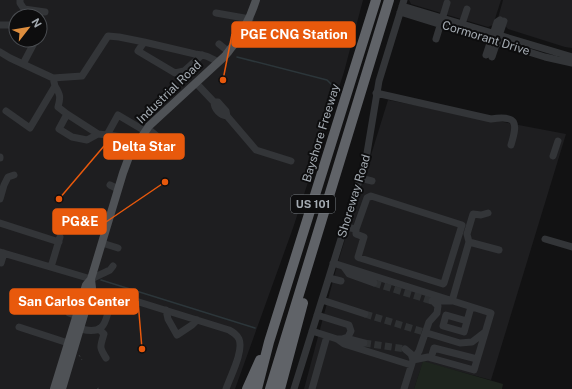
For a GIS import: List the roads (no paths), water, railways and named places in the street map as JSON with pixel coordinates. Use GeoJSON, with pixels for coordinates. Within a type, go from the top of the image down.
{"type":"FeatureCollection","features":[{"type":"Feature","properties":{"kind":"highway"},"geometry":{"type":"LineString","coordinates":[[355,66],[369,0]]}},
{"type":"Feature","properties":{"kind":"highway","name":"Bayshore Freeway"},"geometry":{"type":"LineString","coordinates":[[257,389],[269,342],[376,0]]}},
{"type":"Feature","properties":{"kind":"highway","name":"US 101"},"geometry":{"type":"LineString","coordinates":[[270,389],[389,0]]}},
{"type":"Feature","properties":{"kind":"highway"},"geometry":{"type":"LineString","coordinates":[[280,389],[298,324],[320,227]]}},
{"type":"Feature","properties":{"kind":"highway"},"geometry":{"type":"LineString","coordinates":[[247,389],[269,342]]}},
{"type":"Feature","properties":{"kind":"main road","name":"Industrial Road"},"geometry":{"type":"LineString","coordinates":[[62,389],[92,288],[91,279],[118,188],[130,154],[146,130],[234,45],[250,19],[256,0]]}},
{"type":"Feature","properties":{"kind":"main road","name":"Industrial Road"},"geometry":{"type":"LineString","coordinates":[[54,389],[68,343],[73,315],[86,284],[91,279]]}},
{"type":"Feature","properties":{"kind":"street"},"geometry":{"type":"LineString","coordinates":[[436,39],[447,3]]}},
{"type":"Feature","properties":{"kind":"street","name":"Cormorant Drive"},"geometry":{"type":"LineString","coordinates":[[402,6],[442,22],[495,38],[572,57]]}},
{"type":"Feature","properties":{"kind":"street","name":"Shoreway Road"},"geometry":{"type":"LineString","coordinates":[[294,389],[360,178],[368,149],[376,93],[402,6]]}},
{"type":"Feature","properties":{"kind":"street"},"geometry":{"type":"LineString","coordinates":[[462,24],[467,9]]}},
{"type":"Feature","properties":{"kind":"street"},"geometry":{"type":"LineString","coordinates":[[216,13],[250,19]]}},
{"type":"Feature","properties":{"kind":"street"},"geometry":{"type":"LineString","coordinates":[[489,56],[502,21]]}},
{"type":"Feature","properties":{"kind":"street","name":"Cormorant Drive"},"geometry":{"type":"LineString","coordinates":[[442,22],[462,24],[545,57],[572,63]]}},
{"type":"Feature","properties":{"kind":"street"},"geometry":{"type":"LineString","coordinates":[[0,52],[53,78],[82,76],[108,36],[202,54],[218,62]]}},
{"type":"Feature","properties":{"kind":"street"},"geometry":{"type":"LineString","coordinates":[[144,42],[138,51],[175,73],[184,71],[202,54]]}},
{"type":"Feature","properties":{"kind":"street"},"geometry":{"type":"LineString","coordinates":[[219,44],[228,52]]}},
{"type":"Feature","properties":{"kind":"street"},"geometry":{"type":"LineString","coordinates":[[23,64],[30,48]]}},
{"type":"Feature","properties":{"kind":"street"},"geometry":{"type":"LineString","coordinates":[[53,78],[61,98],[58,107],[67,114],[98,134],[139,139]]}},
{"type":"Feature","properties":{"kind":"street"},"geometry":{"type":"LineString","coordinates":[[196,83],[214,102],[218,102],[226,111],[227,116],[256,150],[291,161]]}},
{"type":"Feature","properties":{"kind":"street"},"geometry":{"type":"LineString","coordinates":[[6,111],[30,128],[55,86]]}},
{"type":"Feature","properties":{"kind":"street"},"geometry":{"type":"LineString","coordinates":[[376,93],[491,119],[503,117],[511,118],[514,122],[515,132],[511,145]]}},
{"type":"Feature","properties":{"kind":"street"},"geometry":{"type":"LineString","coordinates":[[67,114],[59,129],[72,137],[87,140],[98,134]]}},
{"type":"Feature","properties":{"kind":"street"},"geometry":{"type":"LineString","coordinates":[[106,135],[118,115],[170,143]]}},
{"type":"Feature","properties":{"kind":"street"},"geometry":{"type":"LineString","coordinates":[[553,156],[558,141]]}},
{"type":"Feature","properties":{"kind":"street"},"geometry":{"type":"LineString","coordinates":[[0,199],[8,177],[14,174]]}},
{"type":"Feature","properties":{"kind":"street"},"geometry":{"type":"LineString","coordinates":[[360,178],[372,181]]}},
{"type":"Feature","properties":{"kind":"street"},"geometry":{"type":"LineString","coordinates":[[110,185],[118,188]]}},
{"type":"Feature","properties":{"kind":"street"},"geometry":{"type":"LineString","coordinates":[[371,196],[462,225],[443,284],[358,257],[364,237],[357,235],[356,229],[367,198],[371,196]]}},
{"type":"Feature","properties":{"kind":"street"},"geometry":{"type":"LineString","coordinates":[[452,301],[469,242],[467,234],[473,214],[481,215],[488,213]]}},
{"type":"Feature","properties":{"kind":"street"},"geometry":{"type":"LineString","coordinates":[[0,223],[59,239],[51,266]]}},
{"type":"Feature","properties":{"kind":"street"},"geometry":{"type":"LineString","coordinates":[[344,227],[356,229]]}},
{"type":"Feature","properties":{"kind":"street"},"geometry":{"type":"LineString","coordinates":[[545,240],[572,247]]}},
{"type":"Feature","properties":{"kind":"street"},"geometry":{"type":"LineString","coordinates":[[469,242],[499,250]]}},
{"type":"Feature","properties":{"kind":"street"},"geometry":{"type":"LineString","coordinates":[[102,243],[118,248]]}},
{"type":"Feature","properties":{"kind":"street"},"geometry":{"type":"LineString","coordinates":[[1,263],[2,252],[91,279],[110,270],[113,266]]}},
{"type":"Feature","properties":{"kind":"street"},"geometry":{"type":"LineString","coordinates":[[312,331],[337,339],[344,344],[412,363],[428,357],[474,370],[491,313],[333,264]]}},
{"type":"Feature","properties":{"kind":"street"},"geometry":{"type":"LineString","coordinates":[[344,267],[349,274],[374,283]]}},
{"type":"Feature","properties":{"kind":"street"},"geometry":{"type":"LineString","coordinates":[[329,278],[341,281]]}},
{"type":"Feature","properties":{"kind":"street"},"geometry":{"type":"LineString","coordinates":[[81,328],[96,331],[104,324],[113,301],[118,298],[126,298],[229,330],[239,339],[240,346],[239,354],[226,389]]}},
{"type":"Feature","properties":{"kind":"street"},"geometry":{"type":"LineString","coordinates":[[322,300],[365,314]]}},
{"type":"Feature","properties":{"kind":"street"},"geometry":{"type":"LineString","coordinates":[[404,389],[412,363],[419,351],[429,322],[438,313],[438,306],[433,302],[452,301]]}},
{"type":"Feature","properties":{"kind":"street"},"geometry":{"type":"LineString","coordinates":[[467,321],[472,307]]}},
{"type":"Feature","properties":{"kind":"street"},"geometry":{"type":"LineString","coordinates":[[166,310],[168,319],[177,335],[192,325],[196,320]]}},
{"type":"Feature","properties":{"kind":"street"},"geometry":{"type":"LineString","coordinates":[[317,315],[349,325],[351,329],[350,334],[345,338]]}},
{"type":"Feature","properties":{"kind":"street"},"geometry":{"type":"LineString","coordinates":[[19,327],[68,343]]}},
{"type":"Feature","properties":{"kind":"street"},"geometry":{"type":"LineString","coordinates":[[99,329],[104,334],[100,349],[106,358]]}},
{"type":"Feature","properties":{"kind":"street"},"geometry":{"type":"LineString","coordinates":[[427,333],[460,343],[472,342],[485,332]]}},
{"type":"Feature","properties":{"kind":"street"},"geometry":{"type":"LineString","coordinates":[[312,389],[327,336]]}},
{"type":"Feature","properties":{"kind":"street"},"geometry":{"type":"LineString","coordinates":[[337,339],[345,338],[364,343]]}},
{"type":"Feature","properties":{"kind":"street"},"geometry":{"type":"LineString","coordinates":[[432,358],[434,348],[477,359]]}},
{"type":"Feature","properties":{"kind":"street"},"geometry":{"type":"LineString","coordinates":[[405,349],[411,354],[412,363]]}},
{"type":"Feature","properties":{"kind":"waterway"},"geometry":{"type":"LineString","coordinates":[[237,57],[327,80],[331,84]]}},
{"type":"Feature","properties":{"kind":"waterway"},"geometry":{"type":"LineString","coordinates":[[101,280],[255,328]]}},
{"type":"Feature","properties":{"kind":"tunnel"},"geometry":{"type":"LineString","coordinates":[[374,283],[432,301]]}},
{"type":"Feature","properties":{"kind":"tunnel"},"geometry":{"type":"LineString","coordinates":[[365,314],[427,333]]}},
{"type":"Feature","properties":{"kind":"tunnel"},"geometry":{"type":"LineString","coordinates":[[364,343],[405,349]]}},
{"type":"Feature","properties":{"kind":"place","name":"PGE CNG Station"},"geometry":{"type":"Point","coordinates":[223,80]}},
{"type":"Feature","properties":{"kind":"place","name":"PG&E"},"geometry":{"type":"Point","coordinates":[165,182]}},
{"type":"Feature","properties":{"kind":"place","name":"Delta Star"},"geometry":{"type":"Point","coordinates":[59,199]}},
{"type":"Feature","properties":{"kind":"place","name":"San Carlos Center"},"geometry":{"type":"Point","coordinates":[142,349]}}]}
